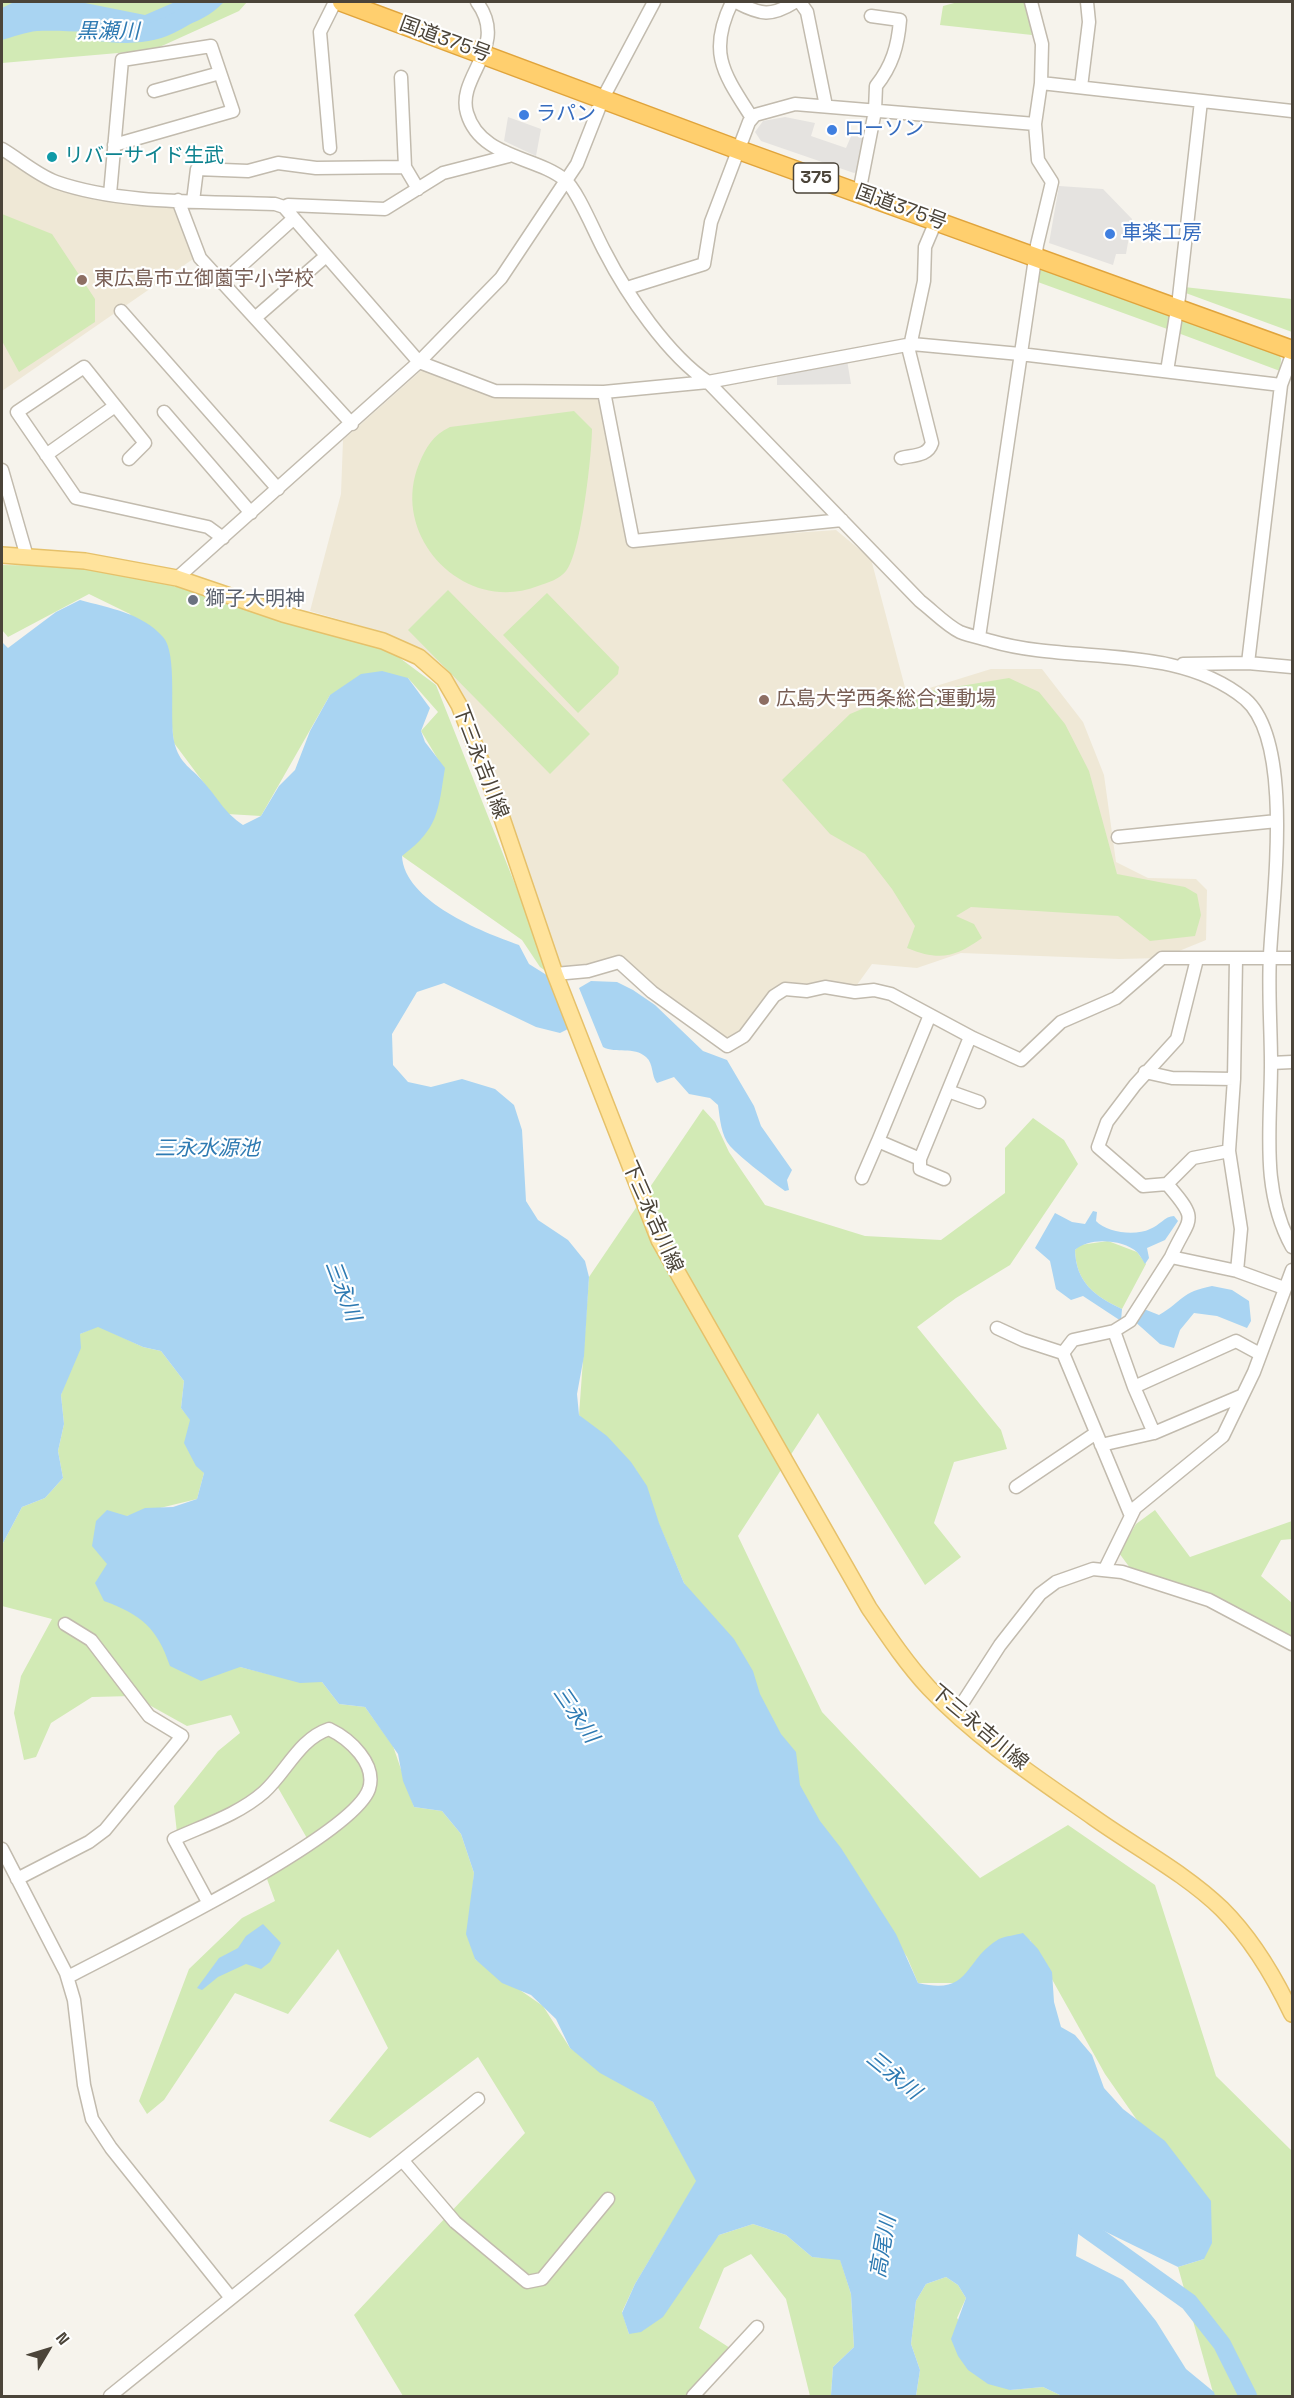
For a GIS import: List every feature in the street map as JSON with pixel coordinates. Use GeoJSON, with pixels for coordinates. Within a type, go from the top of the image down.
{"type":"FeatureCollection","features":[{"type":"Feature","properties":{"kind":"highway","name":"国道375号"},"geometry":{"type":"LineString","coordinates":[[342,2],[739,150],[1293,350]]}},
{"type":"Feature","properties":{"kind":"main road","name":"下三永吉川線"},"geometry":{"type":"LineString","coordinates":[[2,555],[85,561],[177,578],[283,614],[383,641],[419,657],[444,679],[459,705],[491,786],[555,974],[664,1251],[869,1608],[899,1652],[929,1688],[956,1713],[1012,1758],[1188,1882],[1222,1909],[1258,1951],[1293,2014]]}},
{"type":"Feature","properties":{"kind":"street"},"geometry":{"type":"LineString","coordinates":[[330,148],[320,32],[335,2]]}},
{"type":"Feature","properties":{"kind":"street"},"geometry":{"type":"LineString","coordinates":[[477,2],[489,25],[484,54],[468,90],[466,113],[479,134],[509,156],[567,181],[627,288],[689,369],[708,382],[921,602],[960,632],[1010,646],[1159,663],[1248,663],[1293,667]]}},
{"type":"Feature","properties":{"kind":"street"},"geometry":{"type":"LineString","coordinates":[[177,578],[419,362],[501,278],[527,236],[578,164],[603,98],[654,2]]}},
{"type":"Feature","properties":{"kind":"street"},"geometry":{"type":"LineString","coordinates":[[752,118],[727,78],[718,48],[721,23],[734,2],[753,11],[769,14],[795,2]]}},
{"type":"Feature","properties":{"kind":"street"},"geometry":{"type":"LineString","coordinates":[[800,2],[807,12],[826,106]]}},
{"type":"Feature","properties":{"kind":"street"},"geometry":{"type":"LineString","coordinates":[[979,637],[1035,257],[1052,182],[1038,160],[1035,124],[1041,83],[1042,44],[1031,2]]}},
{"type":"Feature","properties":{"kind":"street"},"geometry":{"type":"LineString","coordinates":[[1081,87],[1089,22],[1087,2]]}},
{"type":"Feature","properties":{"kind":"street"},"geometry":{"type":"LineString","coordinates":[[859,193],[875,111],[876,86],[889,70],[899,39],[900,20],[871,16]]}},
{"type":"Feature","properties":{"kind":"street"},"geometry":{"type":"LineString","coordinates":[[110,194],[114,145],[122,60],[211,46],[233,111],[114,145]]}},
{"type":"Feature","properties":{"kind":"street"},"geometry":{"type":"LineString","coordinates":[[154,91],[220,73]]}},
{"type":"Feature","properties":{"kind":"street"},"geometry":{"type":"LineString","coordinates":[[401,77],[405,166],[418,189]]}},
{"type":"Feature","properties":{"kind":"street"},"geometry":{"type":"LineString","coordinates":[[1041,83],[1293,111]]}},
{"type":"Feature","properties":{"kind":"street"},"geometry":{"type":"LineString","coordinates":[[1167,371],[1177,309],[1201,101]]}},
{"type":"Feature","properties":{"kind":"street"},"geometry":{"type":"LineString","coordinates":[[627,288],[704,264],[711,222],[752,118],[795,104],[1035,124]]}},
{"type":"Feature","properties":{"kind":"street"},"geometry":{"type":"LineString","coordinates":[[2,149],[54,181],[93,192],[193,201],[275,204],[284,207],[299,205],[385,209],[443,174],[509,156]]}},
{"type":"Feature","properties":{"kind":"street"},"geometry":{"type":"LineString","coordinates":[[193,201],[197,169],[248,171],[278,163],[316,168],[405,166]]}},
{"type":"Feature","properties":{"kind":"street"},"geometry":{"type":"LineString","coordinates":[[178,200],[200,258],[351,424]]}},
{"type":"Feature","properties":{"kind":"street"},"geometry":{"type":"LineString","coordinates":[[284,207],[419,362],[495,391],[604,392],[708,382],[912,344],[1020,354],[1281,385]]}},
{"type":"Feature","properties":{"kind":"street"},"geometry":{"type":"LineString","coordinates":[[222,283],[293,219]]}},
{"type":"Feature","properties":{"kind":"street"},"geometry":{"type":"LineString","coordinates":[[902,458],[924,453],[930,449],[932,442],[909,351],[924,281],[925,247],[936,221]]}},
{"type":"Feature","properties":{"kind":"street"},"geometry":{"type":"LineString","coordinates":[[255,318],[326,256]]}},
{"type":"Feature","properties":{"kind":"street"},"geometry":{"type":"LineString","coordinates":[[121,311],[279,489]]}},
{"type":"Feature","properties":{"kind":"street"},"geometry":{"type":"LineString","coordinates":[[1248,663],[1281,385],[1293,355]]}},
{"type":"Feature","properties":{"kind":"street"},"geometry":{"type":"LineString","coordinates":[[129,459],[145,443],[84,367],[16,412],[76,498],[208,527],[223,538]]}},
{"type":"Feature","properties":{"kind":"street"},"geometry":{"type":"LineString","coordinates":[[604,392],[633,541],[842,520]]}},
{"type":"Feature","properties":{"kind":"street"},"geometry":{"type":"LineString","coordinates":[[46,455],[115,406]]}},
{"type":"Feature","properties":{"kind":"street"},"geometry":{"type":"LineString","coordinates":[[164,412],[251,513]]}},
{"type":"Feature","properties":{"kind":"street"},"geometry":{"type":"LineString","coordinates":[[2,470],[27,557]]}},
{"type":"Feature","properties":{"kind":"street"},"geometry":{"type":"LineString","coordinates":[[1159,663],[1216,678],[1248,700],[1266,730],[1275,761],[1279,791],[1269,958],[1271,1063],[1269,1171],[1276,1210],[1293,1246]]}},
{"type":"Feature","properties":{"kind":"street"},"geometry":{"type":"LineString","coordinates":[[1118,837],[1277,821]]}},
{"type":"Feature","properties":{"kind":"street"},"geometry":{"type":"LineString","coordinates":[[555,974],[588,970],[619,962],[651,992],[727,1046],[744,1036],[774,996],[785,989],[807,991],[825,987],[855,992],[883,992],[891,994],[970,1037],[1021,1060],[1061,1022],[1116,998],[1162,958],[1293,958]]}},
{"type":"Feature","properties":{"kind":"street"},"geometry":{"type":"LineString","coordinates":[[1236,958],[1234,1079],[1229,1151],[1241,1229],[1237,1271]]}},
{"type":"Feature","properties":{"kind":"street"},"geometry":{"type":"LineString","coordinates":[[1197,959],[1177,1040],[1145,1072],[1107,1122],[1098,1147],[1143,1186],[1167,1184],[1193,1158],[1229,1151]]}},
{"type":"Feature","properties":{"kind":"street"},"geometry":{"type":"LineString","coordinates":[[862,1178],[930,1015]]}},
{"type":"Feature","properties":{"kind":"street"},"geometry":{"type":"LineString","coordinates":[[944,1179],[920,1169],[920,1159],[970,1037]]}},
{"type":"Feature","properties":{"kind":"street"},"geometry":{"type":"LineString","coordinates":[[1271,1063],[1293,1062]]}},
{"type":"Feature","properties":{"kind":"street"},"geometry":{"type":"LineString","coordinates":[[1145,1072],[1172,1078],[1234,1079]]}},
{"type":"Feature","properties":{"kind":"street"},"geometry":{"type":"LineString","coordinates":[[948,1091],[979,1102]]}},
{"type":"Feature","properties":{"kind":"street"},"geometry":{"type":"LineString","coordinates":[[878,1141],[920,1159]]}},
{"type":"Feature","properties":{"kind":"street"},"geometry":{"type":"LineString","coordinates":[[1063,1353],[1073,1340],[1114,1331],[1130,1321],[1171,1257],[1189,1225],[1190,1214],[1167,1184]]}},
{"type":"Feature","properties":{"kind":"street"},"geometry":{"type":"LineString","coordinates":[[1171,1257],[1237,1271],[1284,1288]]}},
{"type":"Feature","properties":{"kind":"street"},"geometry":{"type":"LineString","coordinates":[[1105,1569],[1135,1508],[1222,1436],[1260,1354],[1293,1270]]}},
{"type":"Feature","properties":{"kind":"street"},"geometry":{"type":"LineString","coordinates":[[997,1328],[1023,1340],[1063,1353],[1131,1516]]}},
{"type":"Feature","properties":{"kind":"street"},"geometry":{"type":"LineString","coordinates":[[1114,1331],[1134,1387],[1154,1432]]}},
{"type":"Feature","properties":{"kind":"street"},"geometry":{"type":"LineString","coordinates":[[1134,1387],[1236,1341],[1260,1354]]}},
{"type":"Feature","properties":{"kind":"street"},"geometry":{"type":"LineString","coordinates":[[1101,1445],[1154,1432],[1241,1396]]}},
{"type":"Feature","properties":{"kind":"street"},"geometry":{"type":"LineString","coordinates":[[1016,1487],[1096,1433]]}},
{"type":"Feature","properties":{"kind":"street"},"geometry":{"type":"LineString","coordinates":[[956,1713],[999,1645],[1040,1594],[1056,1582],[1093,1569],[1122,1572],[1209,1600],[1293,1644]]}},
{"type":"Feature","properties":{"kind":"street"},"geometry":{"type":"LineString","coordinates":[[17,1878],[89,1842],[105,1830],[182,1736],[149,1716],[91,1640],[65,1624]]}},
{"type":"Feature","properties":{"kind":"street"},"geometry":{"type":"LineString","coordinates":[[68,1977],[208,1902],[308,1847],[360,1803],[369,1790],[371,1778],[366,1761],[352,1744],[329,1729],[318,1733],[304,1743],[290,1764],[264,1792],[240,1810],[174,1839],[208,1902]]}},
{"type":"Feature","properties":{"kind":"street"},"geometry":{"type":"LineString","coordinates":[[2,1849],[68,1977],[74,2000],[84,2085],[92,2119],[118,2157],[231,2298]]}},
{"type":"Feature","properties":{"kind":"street"},"geometry":{"type":"LineString","coordinates":[[110,2397],[478,2099]]}},
{"type":"Feature","properties":{"kind":"street"},"geometry":{"type":"LineString","coordinates":[[403,2161],[455,2222],[527,2282],[542,2279],[608,2199]]}},
{"type":"Feature","properties":{"kind":"street"},"geometry":{"type":"LineString","coordinates":[[693,2397],[758,2327]]}},
{"type":"Feature","properties":{"kind":"shaded area"},"geometry":{"type":"Polygon","coordinates":[[[508,117],[541,129],[536,156],[504,141],[508,117]]]}},
{"type":"Feature","properties":{"kind":"shaded area"},"geometry":{"type":"Polygon","coordinates":[[[785,117],[815,123],[811,136],[846,148],[852,134],[867,140],[863,169],[854,173],[761,141],[755,132],[763,121],[785,117]]]}},
{"type":"Feature","properties":{"kind":"shaded area","name":"東広島市立御薗宇小学校"},"geometry":{"type":"Polygon","coordinates":[[[2,155],[57,189],[96,200],[176,206],[196,257],[2,391],[2,155]]]}},
{"type":"Feature","properties":{"kind":"shaded area"},"geometry":{"type":"Polygon","coordinates":[[[1059,186],[1103,189],[1132,219],[1126,254],[1116,254],[1113,265],[1049,243],[1059,186]]]}},
{"type":"Feature","properties":{"kind":"shaded area"},"geometry":{"type":"Polygon","coordinates":[[[847,360],[851,384],[777,385],[777,375],[847,360]]]}},
{"type":"Feature","properties":{"kind":"shaded area","name":"広島大学西条総合運動場"},"geometry":{"type":"Polygon","coordinates":[[[424,368],[493,395],[600,397],[633,544],[836,530],[871,559],[907,695],[991,669],[1042,669],[1083,722],[1104,775],[1116,862],[1148,878],[1196,879],[1207,890],[1206,940],[1162,958],[1119,959],[961,953],[917,968],[872,964],[854,989],[782,986],[740,1034],[726,1041],[710,1032],[619,959],[588,966],[560,967],[483,753],[415,648],[375,630],[310,611],[341,494],[343,440],[424,368]]]}},
{"type":"Feature","properties":{"kind":"green space"},"geometry":{"type":"Polygon","coordinates":[[[2,2],[247,2],[239,11],[153,50],[2,63],[2,2]]]}},
{"type":"Feature","properties":{"kind":"green space"},"geometry":{"type":"Polygon","coordinates":[[[958,2],[1025,2],[1032,35],[940,25],[943,6],[958,2]]]}},
{"type":"Feature","properties":{"kind":"green space"},"geometry":{"type":"Polygon","coordinates":[[[2,214],[52,234],[95,299],[95,322],[19,372],[2,341],[2,214]]]}},
{"type":"Feature","properties":{"kind":"green space"},"geometry":{"type":"Polygon","coordinates":[[[1043,266],[1170,312],[1173,318],[1170,330],[1035,281],[1037,271],[1043,266]]]}},
{"type":"Feature","properties":{"kind":"green space"},"geometry":{"type":"Polygon","coordinates":[[[1184,287],[1292,299],[1292,332],[1183,292],[1184,287]]]}},
{"type":"Feature","properties":{"kind":"green space"},"geometry":{"type":"Polygon","coordinates":[[[1185,319],[1279,353],[1280,371],[1178,333],[1180,322],[1185,319]]]}},
{"type":"Feature","properties":{"kind":"green space"},"geometry":{"type":"Polygon","coordinates":[[[574,411],[592,429],[588,480],[581,525],[566,571],[549,582],[511,592],[484,589],[460,579],[440,563],[424,542],[415,518],[413,491],[419,464],[427,447],[439,434],[450,427],[574,411]]]}},
{"type":"Feature","properties":{"kind":"green space"},"geometry":{"type":"Polygon","coordinates":[[[2,565],[71,566],[174,586],[292,624],[381,644],[436,685],[551,975],[540,967],[522,940],[402,856],[439,761],[421,731],[438,712],[408,678],[330,695],[261,816],[227,814],[174,743],[170,711],[130,614],[89,594],[8,637],[2,630],[2,565]]]}},
{"type":"Feature","properties":{"kind":"green space"},"geometry":{"type":"Polygon","coordinates":[[[448,590],[590,734],[550,774],[408,630],[448,590]]]}},
{"type":"Feature","properties":{"kind":"green space"},"geometry":{"type":"Polygon","coordinates":[[[547,593],[619,667],[618,674],[578,713],[503,635],[547,593]]]}},
{"type":"Feature","properties":{"kind":"green space"},"geometry":{"type":"Polygon","coordinates":[[[1009,678],[1039,692],[1065,724],[1089,771],[1117,874],[1185,887],[1197,894],[1201,915],[1195,936],[1150,941],[1118,916],[971,907],[956,916],[974,924],[982,938],[972,945],[954,953],[937,956],[907,948],[915,926],[892,889],[865,854],[830,834],[782,780],[850,714],[888,698],[1009,678]]]}},
{"type":"Feature","properties":{"kind":"green space"},"geometry":{"type":"Polygon","coordinates":[[[703,1109],[715,1122],[729,1152],[765,1205],[865,1236],[941,1240],[1005,1193],[1005,1148],[1033,1118],[1064,1140],[1078,1164],[1010,1265],[956,1298],[917,1327],[1001,1430],[1007,1449],[954,1462],[934,1523],[961,1557],[925,1585],[818,1413],[738,1536],[822,1712],[980,1878],[1068,1825],[1155,1885],[1216,2076],[1292,2151],[1292,2396],[1214,2396],[1178,2267],[1204,2259],[1153,2143],[1105,2074],[1030,1940],[957,1983],[918,1983],[907,1957],[777,1768],[684,1583],[636,1470],[579,1415],[589,1277],[703,1109]]]}},
{"type":"Feature","properties":{"kind":"green space"},"geometry":{"type":"Polygon","coordinates":[[[1108,1241],[1137,1252],[1146,1264],[1122,1309],[1103,1299],[1088,1287],[1076,1261],[1075,1250],[1080,1245],[1108,1241]]]}},
{"type":"Feature","properties":{"kind":"green space"},"geometry":{"type":"Polygon","coordinates":[[[98,1326],[143,1347],[161,1351],[184,1381],[181,1408],[190,1419],[204,1473],[197,1499],[127,1516],[240,1667],[292,1680],[322,1682],[339,1704],[365,1707],[393,1746],[414,1807],[442,1811],[461,1834],[474,1873],[471,1905],[475,1959],[543,2006],[570,2048],[653,2102],[697,2181],[635,2284],[622,2312],[629,2334],[719,2235],[753,2224],[786,2235],[812,2257],[840,2259],[851,2294],[854,2347],[833,2367],[831,2395],[833,2396],[810,2396],[786,2299],[751,2254],[724,2268],[699,2328],[730,2348],[690,2396],[403,2396],[354,2315],[525,2133],[478,2057],[370,2138],[329,2121],[388,2048],[338,1949],[288,2014],[235,1993],[164,2100],[147,2114],[139,2101],[189,1969],[242,1918],[275,1901],[263,1868],[308,1840],[277,1786],[177,1833],[174,1806],[218,1751],[240,1733],[231,1715],[187,1726],[133,1696],[92,1697],[51,1723],[36,1757],[24,1760],[14,1713],[21,1676],[52,1619],[2,1606],[2,1545],[22,1507],[45,1498],[63,1478],[58,1451],[64,1424],[61,1395],[80,1334],[98,1326]]]}},
{"type":"Feature","properties":{"kind":"green space"},"geometry":{"type":"Polygon","coordinates":[[[1155,1510],[1190,1557],[1292,1521],[1292,1539],[1281,1540],[1261,1576],[1292,1603],[1292,1639],[1136,1576],[1119,1553],[1136,1524],[1155,1510]]]}},
{"type":"Feature","properties":{"kind":"green space"},"geometry":{"type":"Polygon","coordinates":[[[946,2277],[958,2285],[966,2298],[957,2318],[1010,2390],[1043,2387],[1062,2396],[916,2396],[920,2370],[911,2344],[916,2301],[926,2284],[946,2277]]]}},
{"type":"Feature","properties":{"kind":"water"},"geometry":{"type":"Polygon","coordinates":[[[14,2],[80,2],[145,15],[175,2],[224,2],[205,17],[184,26],[160,31],[110,33],[37,31],[2,40],[2,8],[14,2]]]}},
{"type":"Feature","properties":{"kind":"water","name":"三永水源池"},"geometry":{"type":"Polygon","coordinates":[[[80,600],[135,617],[155,629],[163,637],[168,645],[172,670],[173,730],[176,749],[183,761],[227,811],[243,825],[261,816],[279,786],[295,770],[310,731],[330,695],[361,674],[382,671],[408,678],[430,708],[421,731],[425,742],[445,768],[441,796],[430,827],[402,856],[406,872],[416,887],[430,901],[447,912],[485,932],[519,945],[529,964],[553,979],[572,1027],[560,1033],[536,1027],[444,983],[417,992],[392,1034],[393,1065],[408,1082],[431,1087],[462,1079],[495,1089],[514,1105],[522,1130],[526,1201],[538,1220],[568,1240],[585,1261],[589,1277],[584,1356],[577,1394],[579,1415],[607,1436],[631,1462],[647,1486],[659,1523],[684,1583],[734,1639],[753,1671],[760,1694],[781,1734],[796,1752],[800,1785],[820,1821],[841,1848],[896,1934],[918,1983],[948,1985],[965,1974],[987,1947],[999,1939],[1023,1933],[1038,1949],[1052,1972],[1054,2002],[1061,2027],[1075,2035],[1092,2055],[1104,2088],[1123,2109],[1165,2141],[1211,2201],[1212,2243],[1204,2259],[1178,2267],[1102,2230],[1080,2215],[1076,2256],[1123,2280],[1156,2321],[1186,2369],[1214,2392],[1215,2396],[1062,2396],[1043,2387],[1010,2390],[988,2384],[968,2370],[958,2356],[951,2339],[966,2298],[958,2285],[946,2277],[926,2284],[916,2301],[911,2344],[920,2370],[916,2396],[833,2396],[831,2395],[833,2367],[854,2347],[851,2294],[840,2260],[812,2257],[786,2235],[753,2224],[719,2235],[663,2317],[641,2332],[629,2334],[622,2313],[635,2284],[696,2181],[653,2102],[600,2073],[570,2048],[556,2019],[531,1995],[502,1983],[475,1959],[466,1934],[474,1873],[461,1834],[442,1811],[414,1807],[403,1781],[398,1754],[365,1707],[339,1704],[322,1682],[300,1683],[240,1667],[201,1681],[170,1666],[160,1642],[146,1624],[129,1612],[104,1601],[95,1583],[107,1564],[92,1546],[96,1521],[107,1510],[127,1516],[145,1508],[173,1507],[197,1499],[204,1473],[196,1466],[184,1443],[190,1420],[181,1408],[184,1381],[161,1351],[143,1347],[98,1327],[80,1334],[81,1348],[61,1395],[64,1424],[58,1451],[63,1478],[45,1498],[22,1507],[2,1545],[2,642],[8,648],[56,612],[80,600]]]}},
{"type":"Feature","properties":{"kind":"water"},"geometry":{"type":"Polygon","coordinates":[[[591,981],[617,982],[633,990],[655,1005],[703,1051],[727,1060],[754,1106],[761,1126],[792,1170],[787,1180],[789,1190],[785,1191],[730,1146],[723,1132],[718,1105],[710,1098],[689,1094],[674,1077],[657,1083],[650,1063],[641,1054],[603,1047],[579,988],[591,981]]]}},
{"type":"Feature","properties":{"kind":"water"},"geometry":{"type":"Polygon","coordinates":[[[1093,1211],[1097,1212],[1096,1221],[1101,1225],[1122,1232],[1144,1231],[1171,1216],[1178,1221],[1165,1240],[1147,1248],[1149,1258],[1145,1264],[1137,1252],[1115,1242],[1097,1241],[1075,1250],[1079,1271],[1088,1287],[1103,1299],[1122,1309],[1121,1321],[1083,1296],[1071,1300],[1056,1289],[1050,1261],[1035,1248],[1055,1213],[1072,1222],[1085,1224],[1093,1211]]]}},
{"type":"Feature","properties":{"kind":"water"},"geometry":{"type":"Polygon","coordinates":[[[1212,1286],[1232,1290],[1249,1301],[1251,1321],[1247,1328],[1217,1316],[1194,1313],[1180,1330],[1174,1348],[1160,1344],[1132,1319],[1144,1309],[1159,1315],[1188,1294],[1212,1286]]]}},
{"type":"Feature","properties":{"kind":"water"},"geometry":{"type":"Polygon","coordinates":[[[263,1924],[281,1943],[270,1962],[261,1969],[246,1964],[218,1977],[202,1990],[197,1988],[219,1958],[238,1948],[246,1936],[263,1924]]]}},
{"type":"Feature","properties":{"kind":"waterway","name":"黒瀬川"},"geometry":{"type":"LineString","coordinates":[[91,31],[125,34],[153,31],[178,21],[206,2]]}},
{"type":"Feature","properties":{"kind":"waterway","name":"三永川"},"geometry":{"type":"LineString","coordinates":[[1060,2210],[1189,2302],[1222,2344],[1248,2396]]}},
{"type":"Feature","properties":{"kind":"place","name":"ラパン"},"geometry":{"type":"Point","coordinates":[524,115]}},
{"type":"Feature","properties":{"kind":"place","name":"ローソン"},"geometry":{"type":"Point","coordinates":[832,130]}},
{"type":"Feature","properties":{"kind":"place","name":"リバーサイド生武"},"geometry":{"type":"Point","coordinates":[52,157]}},
{"type":"Feature","properties":{"kind":"place","name":"車楽工房"},"geometry":{"type":"Point","coordinates":[1110,234]}},
{"type":"Feature","properties":{"kind":"place","name":"東広島市立御薗宇小学校"},"geometry":{"type":"Point","coordinates":[82,280]}},
{"type":"Feature","properties":{"kind":"place","name":"獅子大明神"},"geometry":{"type":"Point","coordinates":[193,600]}},
{"type":"Feature","properties":{"kind":"place","name":"広島大学西条総合運動場"},"geometry":{"type":"Point","coordinates":[764,700]}},
{"type":"Feature","properties":{"kind":"water label","name":"高尾川"},"geometry":{"type":"Point","coordinates":[884,2247]}}]}
